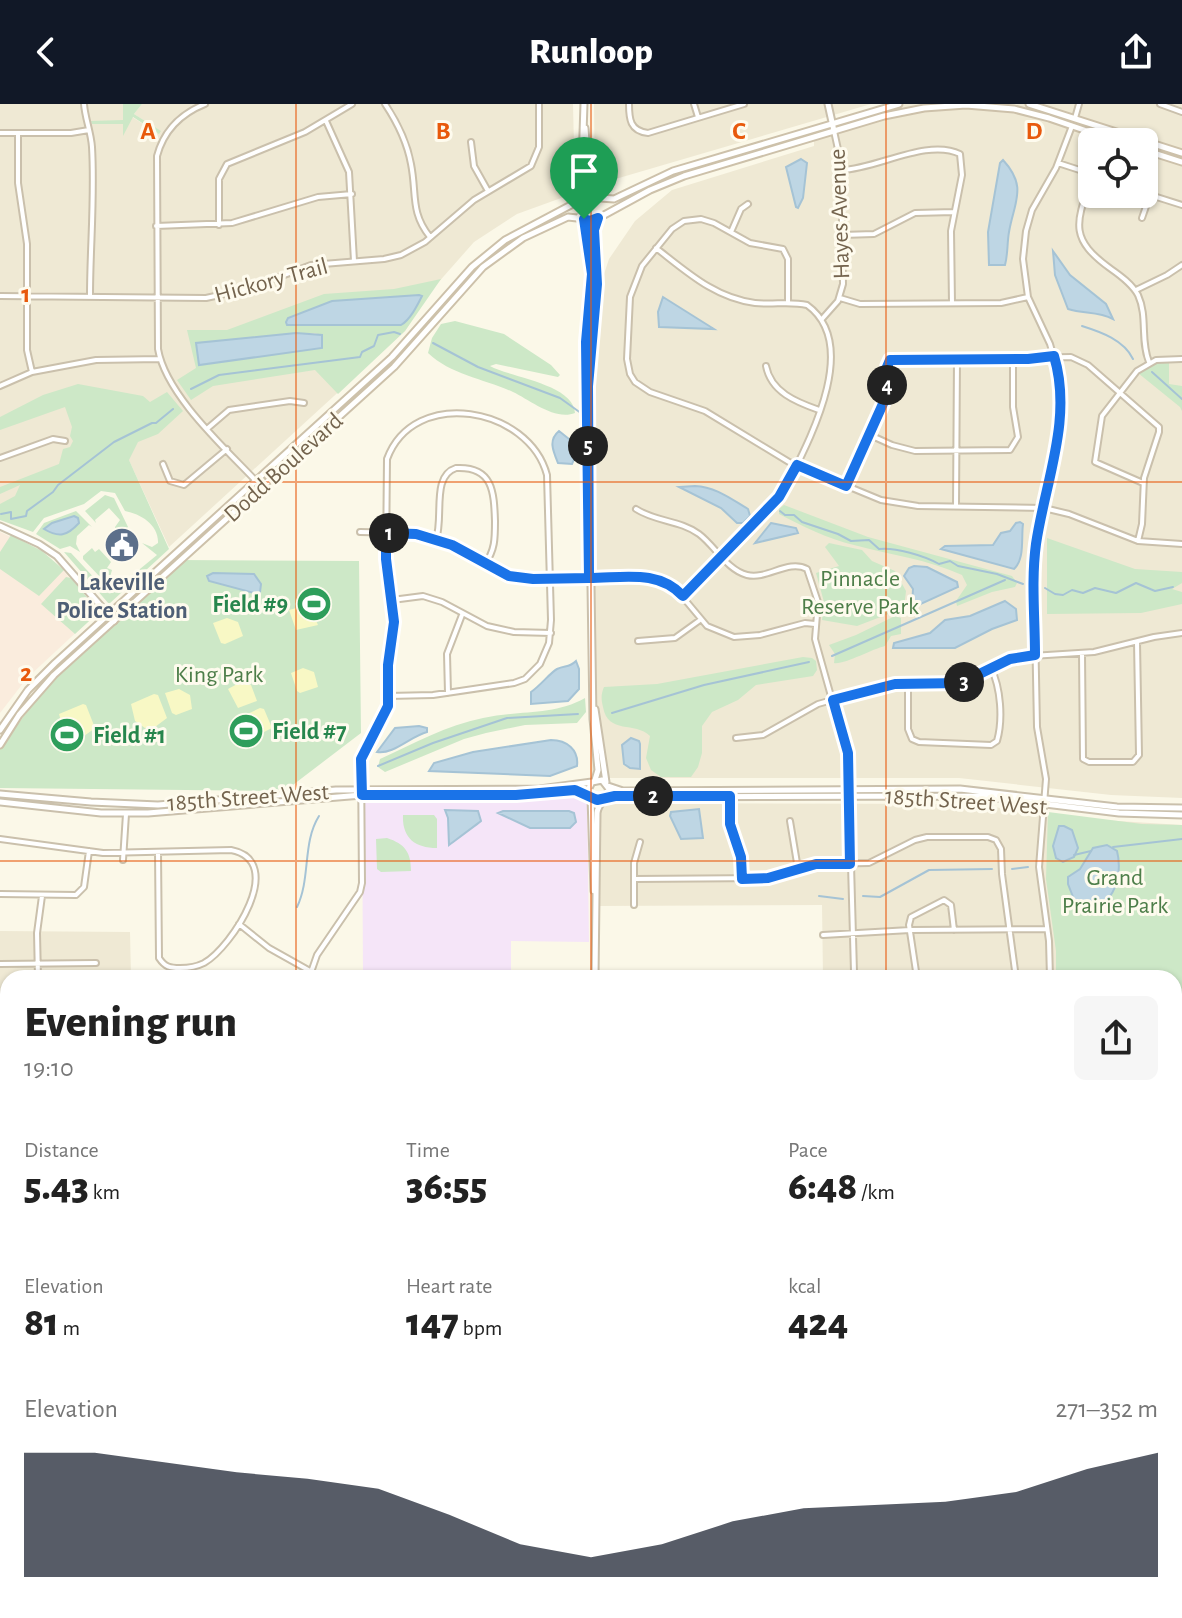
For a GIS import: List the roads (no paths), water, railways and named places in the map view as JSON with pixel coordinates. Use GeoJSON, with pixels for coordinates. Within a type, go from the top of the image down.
{"type":"FeatureCollection","features":[{"type":"Feature","properties":{"kind":"street"},"geometry":{"type":"LineString","coordinates":[[84,104],[92,149],[90,297]]}},
{"type":"Feature","properties":{"kind":"street"},"geometry":{"type":"LineString","coordinates":[[205,104],[178,119],[160,146],[156,166],[157,337],[160,359],[175,391],[261,487]]}},
{"type":"Feature","properties":{"kind":"street"},"geometry":{"type":"LineString","coordinates":[[219,225],[219,179],[227,164],[326,121],[352,104]]}},
{"type":"Feature","properties":{"kind":"street"},"geometry":{"type":"LineString","coordinates":[[385,104],[406,146],[413,174],[416,215],[430,237]]}},
{"type":"Feature","properties":{"kind":"street","name":"Hickory Trail"},"geometry":{"type":"LineString","coordinates":[[0,296],[221,296],[311,265],[401,255],[430,237],[460,210],[523,173],[534,162],[539,147],[539,104]]}},
{"type":"Feature","properties":{"kind":"street"},"geometry":{"type":"LineString","coordinates":[[584,104],[582,163],[586,188],[579,208],[592,274],[586,342],[589,578],[593,719],[598,767],[589,788],[595,900]]}},
{"type":"Feature","properties":{"kind":"street"},"geometry":{"type":"LineString","coordinates":[[629,104],[632,124],[643,133],[744,104]]}},
{"type":"Feature","properties":{"kind":"street"},"geometry":{"type":"LineString","coordinates":[[694,104],[698,117]]}},
{"type":"Feature","properties":{"kind":"street","name":"Hayes Avenue"},"geometry":{"type":"LineString","coordinates":[[822,319],[840,298],[843,284],[842,170],[828,104]]}},
{"type":"Feature","properties":{"kind":"street"},"geometry":{"type":"LineString","coordinates":[[582,199],[612,200],[673,171],[899,104]]}},
{"type":"Feature","properties":{"kind":"street"},"geometry":{"type":"LineString","coordinates":[[1029,104],[1182,153]]}},
{"type":"Feature","properties":{"kind":"street"},"geometry":{"type":"LineString","coordinates":[[1050,970],[1039,867],[1046,770],[1037,732],[1035,559],[1060,417],[1060,387],[1054,356],[1028,297],[1023,266],[1026,231],[1037,198],[1058,163],[1079,104]]}},
{"type":"Feature","properties":{"kind":"street"},"geometry":{"type":"LineString","coordinates":[[1160,104],[1182,112]]}},
{"type":"Feature","properties":{"kind":"street"},"geometry":{"type":"LineString","coordinates":[[583,219],[590,221],[599,218],[673,180],[913,110],[957,105],[1014,109],[1078,128]]}},
{"type":"Feature","properties":{"kind":"street"},"geometry":{"type":"LineString","coordinates":[[326,121],[345,162],[352,194],[354,261]]}},
{"type":"Feature","properties":{"kind":"street"},"geometry":{"type":"LineString","coordinates":[[584,126],[588,170],[602,206],[594,230],[597,284],[588,386]]}},
{"type":"Feature","properties":{"kind":"street"},"geometry":{"type":"LineString","coordinates":[[0,133],[89,130]]}},
{"type":"Feature","properties":{"kind":"street"},"geometry":{"type":"LineString","coordinates":[[18,133],[18,183],[27,236],[27,356],[32,372]]}},
{"type":"Feature","properties":{"kind":"street"},"geometry":{"type":"LineString","coordinates":[[471,142],[476,171],[488,191]]}},
{"type":"Feature","properties":{"kind":"street"},"geometry":{"type":"LineString","coordinates":[[842,170],[857,169],[912,153],[958,152],[962,158],[962,175],[951,236],[952,303]]}},
{"type":"Feature","properties":{"kind":"street"},"geometry":{"type":"LineString","coordinates":[[1158,154],[1182,162]]}},
{"type":"Feature","properties":{"kind":"street"},"geometry":{"type":"LineString","coordinates":[[1058,163],[1078,171]]}},
{"type":"Feature","properties":{"kind":"street"},"geometry":{"type":"LineString","coordinates":[[156,226],[219,225],[246,221],[318,197],[352,194]]}},
{"type":"Feature","properties":{"kind":"street"},"geometry":{"type":"LineString","coordinates":[[1158,198],[1182,205]]}},
{"type":"Feature","properties":{"kind":"street","name":"Dodd Boulevard"},"geometry":{"type":"LineString","coordinates":[[0,730],[28,690],[399,351],[487,253],[517,233],[582,199]]}},
{"type":"Feature","properties":{"kind":"street"},"geometry":{"type":"LineString","coordinates":[[731,232],[741,209],[748,204]]}},
{"type":"Feature","properties":{"kind":"street"},"geometry":{"type":"LineString","coordinates":[[1082,208],[1081,236],[1091,253],[1136,290],[1144,311],[1145,350],[1149,362]]}},
{"type":"Feature","properties":{"kind":"street"},"geometry":{"type":"LineString","coordinates":[[1142,218],[1145,208]]}},
{"type":"Feature","properties":{"kind":"street"},"geometry":{"type":"LineString","coordinates":[[842,235],[874,234],[915,213],[954,212]]}},
{"type":"Feature","properties":{"kind":"street","name":"Dodd Boulevard"},"geometry":{"type":"LineString","coordinates":[[0,745],[43,686],[409,351],[472,278],[495,257],[564,219],[574,216],[583,219]]}},
{"type":"Feature","properties":{"kind":"street"},"geometry":{"type":"LineString","coordinates":[[788,303],[786,252],[780,248],[750,243],[707,220],[688,220],[672,229],[655,247],[637,275],[629,301],[627,359],[631,376],[645,390],[705,411],[797,465],[889,502],[918,506],[1044,508],[1069,514],[1138,541],[1182,544]]}},
{"type":"Feature","properties":{"kind":"street"},"geometry":{"type":"LineString","coordinates":[[655,247],[716,292],[745,301],[807,305],[822,319],[830,340],[828,388],[797,465],[779,497],[683,596]]}},
{"type":"Feature","properties":{"kind":"street"},"geometry":{"type":"LineString","coordinates":[[1136,290],[1182,265]]}},
{"type":"Feature","properties":{"kind":"street"},"geometry":{"type":"LineString","coordinates":[[840,298],[860,304],[1007,303],[1028,297]]}},
{"type":"Feature","properties":{"kind":"street"},"geometry":{"type":"LineString","coordinates":[[846,486],[886,397],[890,360],[1067,356],[1081,360],[1159,428],[1143,483],[1142,524],[1138,541]]}},
{"type":"Feature","properties":{"kind":"street"},"geometry":{"type":"LineString","coordinates":[[0,386],[32,372],[96,360],[160,359]]}},
{"type":"Feature","properties":{"kind":"street"},"geometry":{"type":"LineString","coordinates":[[956,506],[957,359]]}},
{"type":"Feature","properties":{"kind":"street"},"geometry":{"type":"LineString","coordinates":[[869,435],[908,449],[1005,452],[1017,442],[1013,359]]}},
{"type":"Feature","properties":{"kind":"street"},"geometry":{"type":"LineString","coordinates":[[1143,483],[1099,465],[1094,459],[1100,420],[1139,369],[1149,362],[1182,359]]}},
{"type":"Feature","properties":{"kind":"street"},"geometry":{"type":"LineString","coordinates":[[766,366],[774,386],[804,405],[819,410]]}},
{"type":"Feature","properties":{"kind":"street"},"geometry":{"type":"LineString","coordinates":[[208,428],[229,410],[290,401],[304,403]]}},
{"type":"Feature","properties":{"kind":"street"},"geometry":{"type":"LineString","coordinates":[[312,970],[317,955],[361,888],[361,759],[374,730],[385,717],[394,622],[386,559],[386,467],[390,452],[411,428],[436,417],[462,413],[484,416],[525,437],[542,460],[549,492],[551,579],[551,633],[544,657],[525,679],[448,693],[388,696]]}},
{"type":"Feature","properties":{"kind":"street"},"geometry":{"type":"LineString","coordinates":[[0,458],[53,439],[65,441]]}},
{"type":"Feature","properties":{"kind":"street"},"geometry":{"type":"LineString","coordinates":[[163,464],[170,481],[184,485],[227,449]]}},
{"type":"Feature","properties":{"kind":"street"},"geometry":{"type":"LineString","coordinates":[[436,540],[441,522],[440,488],[443,477],[456,468],[476,471],[490,483],[494,496],[495,545],[485,564]]}},
{"type":"Feature","properties":{"kind":"street"},"geometry":{"type":"LineString","coordinates":[[636,509],[647,516],[693,530],[737,571],[751,576],[796,565],[807,569],[818,602],[816,644],[848,753],[854,970]]}},
{"type":"Feature","properties":{"kind":"street"},"geometry":{"type":"LineString","coordinates":[[0,526],[57,556],[114,621]]}},
{"type":"Feature","properties":{"kind":"street"},"geometry":{"type":"LineString","coordinates":[[360,532],[411,534],[436,540],[457,547],[509,576],[551,579],[654,577],[671,585],[700,620],[715,631],[739,638],[805,623],[815,624]]}},
{"type":"Feature","properties":{"kind":"street"},"geometry":{"type":"LineString","coordinates":[[392,600],[423,596],[503,631],[551,633]]}},
{"type":"Feature","properties":{"kind":"street"},"geometry":{"type":"LineString","coordinates":[[448,693],[447,654],[462,615]]}},
{"type":"Feature","properties":{"kind":"street"},"geometry":{"type":"LineString","coordinates":[[638,641],[675,638],[700,620]]}},
{"type":"Feature","properties":{"kind":"street"},"geometry":{"type":"LineString","coordinates":[[736,738],[751,738],[772,732],[809,708],[881,686],[957,683],[971,680],[1010,659],[1082,654],[1182,633]]}},
{"type":"Feature","properties":{"kind":"street"},"geometry":{"type":"LineString","coordinates":[[1082,654],[1083,759],[1089,762],[1133,762],[1139,755],[1137,642]]}},
{"type":"Feature","properties":{"kind":"street"},"geometry":{"type":"LineString","coordinates":[[908,683],[908,732],[912,739],[919,742],[991,745],[997,741],[999,733],[998,688],[991,668]]}},
{"type":"Feature","properties":{"kind":"street"},"geometry":{"type":"LineString","coordinates":[[594,707],[607,785],[597,813],[595,970]]}},
{"type":"Feature","properties":{"kind":"street"},"geometry":{"type":"LineString","coordinates":[[594,781],[607,785]]}},
{"type":"Feature","properties":{"kind":"street","name":"185th Street West"},"geometry":{"type":"LineString","coordinates":[[0,794],[158,805],[362,792],[540,789],[594,781]]}},
{"type":"Feature","properties":{"kind":"street","name":"185th Street West"},"geometry":{"type":"LineString","coordinates":[[607,785],[623,791],[850,792]]}},
{"type":"Feature","properties":{"kind":"street","name":"185th Street West"},"geometry":{"type":"LineString","coordinates":[[604,798],[960,789],[1119,813],[1182,815]]}},
{"type":"Feature","properties":{"kind":"street","name":"185th Street West"},"geometry":{"type":"LineString","coordinates":[[0,802],[126,814],[197,811],[362,792],[516,795],[575,790],[590,795]]}},
{"type":"Feature","properties":{"kind":"street"},"geometry":{"type":"LineString","coordinates":[[590,795],[597,800],[604,798]]}},
{"type":"Feature","properties":{"kind":"street"},"geometry":{"type":"LineString","coordinates":[[730,796],[730,824],[741,857],[742,879]]}},
{"type":"Feature","properties":{"kind":"street","name":"185th Street West"},"geometry":{"type":"LineString","coordinates":[[1044,801],[1182,808]]}},
{"type":"Feature","properties":{"kind":"street"},"geometry":{"type":"LineString","coordinates":[[123,860],[126,814],[130,808],[158,805]]}},
{"type":"Feature","properties":{"kind":"street"},"geometry":{"type":"LineString","coordinates":[[790,821],[798,869]]}},
{"type":"Feature","properties":{"kind":"street"},"geometry":{"type":"LineString","coordinates":[[634,879],[768,878],[816,864],[873,862],[927,837],[985,836],[998,842],[1001,849],[1015,970]]}},
{"type":"Feature","properties":{"kind":"street"},"geometry":{"type":"LineString","coordinates":[[0,839],[123,853],[158,852],[231,850],[247,857],[254,868],[256,882],[250,903],[239,924],[204,963],[171,968],[163,964],[158,954],[158,852]]}},
{"type":"Feature","properties":{"kind":"street"},"geometry":{"type":"LineString","coordinates":[[634,905],[635,857],[640,842]]}},
{"type":"Feature","properties":{"kind":"street"},"geometry":{"type":"LineString","coordinates":[[0,894],[70,897],[81,891],[86,879],[89,851]]}},
{"type":"Feature","properties":{"kind":"street"},"geometry":{"type":"LineString","coordinates":[[38,970],[37,933],[42,896]]}},
{"type":"Feature","properties":{"kind":"street"},"geometry":{"type":"LineString","coordinates":[[916,970],[909,922],[913,915],[944,900],[951,905],[954,930]]}},
{"type":"Feature","properties":{"kind":"street"},"geometry":{"type":"LineString","coordinates":[[239,924],[269,948],[308,970]]}},
{"type":"Feature","properties":{"kind":"street"},"geometry":{"type":"LineString","coordinates":[[823,935],[910,930],[1047,929]]}},
{"type":"Feature","properties":{"kind":"street"},"geometry":{"type":"LineString","coordinates":[[0,964],[96,963]]}},
{"type":"Feature","properties":{"kind":"water"},"geometry":{"type":"Polygon","coordinates":[[[801,159],[807,163],[803,198],[798,208],[786,167],[801,159]]]}},
{"type":"Feature","properties":{"kind":"water"},"geometry":{"type":"Polygon","coordinates":[[[1003,160],[1015,178],[1017,195],[1005,265],[989,265],[988,232],[1003,160]]]}},
{"type":"Feature","properties":{"kind":"water"},"geometry":{"type":"Polygon","coordinates":[[[1053,251],[1070,275],[1106,304],[1113,319],[1068,309],[1055,275],[1053,251]]]}},
{"type":"Feature","properties":{"kind":"water"},"geometry":{"type":"Polygon","coordinates":[[[422,296],[416,308],[401,325],[287,325],[286,322],[288,318],[332,301],[422,296]]]}},
{"type":"Feature","properties":{"kind":"water"},"geometry":{"type":"Polygon","coordinates":[[[663,297],[714,329],[659,327],[658,312],[663,297]]]}},
{"type":"Feature","properties":{"kind":"water"},"geometry":{"type":"Polygon","coordinates":[[[296,333],[322,335],[322,348],[199,365],[196,343],[296,333]]]}},
{"type":"Feature","properties":{"kind":"water"},"geometry":{"type":"Polygon","coordinates":[[[559,431],[574,443],[576,455],[572,464],[558,463],[556,459],[553,442],[559,431]]]}},
{"type":"Feature","properties":{"kind":"water"},"geometry":{"type":"Polygon","coordinates":[[[695,486],[723,494],[748,509],[750,516],[743,523],[737,523],[721,508],[679,487],[695,486]]]}},
{"type":"Feature","properties":{"kind":"water"},"geometry":{"type":"Polygon","coordinates":[[[74,516],[79,523],[67,533],[54,534],[44,529],[52,523],[74,516]]]}},
{"type":"Feature","properties":{"kind":"water"},"geometry":{"type":"Polygon","coordinates":[[[1020,522],[1023,524],[1021,554],[1014,569],[941,549],[945,546],[993,545],[1001,533],[1010,531],[1020,522]]]}},
{"type":"Feature","properties":{"kind":"water"},"geometry":{"type":"Polygon","coordinates":[[[771,523],[796,528],[798,533],[755,543],[771,523]]]}},
{"type":"Feature","properties":{"kind":"water"},"geometry":{"type":"Polygon","coordinates":[[[914,566],[927,567],[957,582],[958,587],[912,608],[913,589],[904,576],[914,566]]]}},
{"type":"Feature","properties":{"kind":"water"},"geometry":{"type":"Polygon","coordinates":[[[213,573],[254,574],[261,584],[260,592],[209,581],[207,576],[213,573]]]}},
{"type":"Feature","properties":{"kind":"water"},"geometry":{"type":"Polygon","coordinates":[[[1005,601],[1016,609],[1017,620],[955,648],[893,648],[894,643],[930,633],[945,620],[970,616],[1005,601]]]}},
{"type":"Feature","properties":{"kind":"water"},"geometry":{"type":"Polygon","coordinates":[[[576,661],[579,689],[568,701],[531,704],[531,692],[555,671],[576,661]]]}},
{"type":"Feature","properties":{"kind":"water"},"geometry":{"type":"Polygon","coordinates":[[[395,728],[427,728],[427,732],[389,751],[377,752],[395,728]]]}},
{"type":"Feature","properties":{"kind":"water"},"geometry":{"type":"Polygon","coordinates":[[[631,738],[640,744],[640,769],[624,764],[622,745],[631,738]]]}},
{"type":"Feature","properties":{"kind":"water"},"geometry":{"type":"Polygon","coordinates":[[[551,740],[571,747],[577,766],[550,776],[429,771],[434,763],[473,752],[551,740]]]}},
{"type":"Feature","properties":{"kind":"water"},"geometry":{"type":"Polygon","coordinates":[[[699,809],[703,838],[681,839],[671,812],[699,809]]]}},
{"type":"Feature","properties":{"kind":"water"},"geometry":{"type":"Polygon","coordinates":[[[445,810],[478,811],[481,821],[449,845],[445,810]]]}},
{"type":"Feature","properties":{"kind":"water"},"geometry":{"type":"Polygon","coordinates":[[[569,811],[574,813],[576,822],[570,828],[530,828],[498,813],[569,811]]]}},
{"type":"Feature","properties":{"kind":"water"},"geometry":{"type":"Polygon","coordinates":[[[1059,826],[1072,830],[1078,848],[1074,857],[1063,862],[1056,858],[1053,846],[1059,826]]]}},
{"type":"Feature","properties":{"kind":"water"},"geometry":{"type":"Polygon","coordinates":[[[1107,845],[1117,851],[1119,862],[1112,892],[1099,906],[1077,907],[1068,877],[1080,869],[1093,848],[1107,845]]]}},
{"type":"Feature","properties":{"kind":"waterway"},"geometry":{"type":"LineString","coordinates":[[1082,326],[1118,342],[1133,359]]}},
{"type":"Feature","properties":{"kind":"waterway"},"geometry":{"type":"LineString","coordinates":[[191,389],[219,375],[360,357],[362,352],[374,346],[378,335],[400,334]]}},
{"type":"Feature","properties":{"kind":"waterway"},"geometry":{"type":"LineString","coordinates":[[433,343],[478,367],[560,398],[585,416]]}},
{"type":"Feature","properties":{"kind":"waterway"},"geometry":{"type":"LineString","coordinates":[[1152,372],[1182,399]]}},
{"type":"Feature","properties":{"kind":"waterway"},"geometry":{"type":"LineString","coordinates":[[1,514],[11,512],[11,519],[26,516],[27,511],[114,442],[156,423],[173,409]]}},
{"type":"Feature","properties":{"kind":"waterway"},"geometry":{"type":"LineString","coordinates":[[780,511],[851,541],[869,540],[879,549],[910,553],[939,564],[950,561],[1023,584]]}},
{"type":"Feature","properties":{"kind":"waterway"},"geometry":{"type":"LineString","coordinates":[[832,656],[1005,580]]}},
{"type":"Feature","properties":{"kind":"waterway"},"geometry":{"type":"LineString","coordinates":[[1045,588],[1063,595],[1072,590],[1083,593],[1095,588],[1116,593],[1136,583],[1155,591],[1173,587]]}},
{"type":"Feature","properties":{"kind":"waterway"},"geometry":{"type":"LineString","coordinates":[[612,713],[704,685],[809,662]]}},
{"type":"Feature","properties":{"kind":"waterway"},"geometry":{"type":"LineString","coordinates":[[378,766],[507,718],[578,714]]}},
{"type":"Feature","properties":{"kind":"waterway"},"geometry":{"type":"LineString","coordinates":[[297,907],[304,884],[310,838],[319,816]]}},
{"type":"Feature","properties":{"kind":"waterway"},"geometry":{"type":"LineString","coordinates":[[1113,847],[1182,839]]}},
{"type":"Feature","properties":{"kind":"waterway"},"geometry":{"type":"LineString","coordinates":[[1074,855],[1091,851]]}},
{"type":"Feature","properties":{"kind":"waterway"},"geometry":{"type":"LineString","coordinates":[[1012,869],[1028,867]]}},
{"type":"Feature","properties":{"kind":"waterway"},"geometry":{"type":"LineString","coordinates":[[863,896],[880,897],[929,870],[992,869]]}},
{"type":"Feature","properties":{"kind":"waterway"},"geometry":{"type":"LineString","coordinates":[[819,896],[843,899]]}},
{"type":"Feature","properties":{"kind":"place","name":"Lakeville Police Station"},"geometry":{"type":"Point","coordinates":[122,545]}},
{"type":"Feature","properties":{"kind":"place","name":"Field #9"},"geometry":{"type":"Point","coordinates":[314,604]}},
{"type":"Feature","properties":{"kind":"place","name":"Field #7"},"geometry":{"type":"Point","coordinates":[246,731]}},
{"type":"Feature","properties":{"kind":"place","name":"Field #1"},"geometry":{"type":"Point","coordinates":[67,735]}},
{"type":"Feature","properties":{"kind":"park label","name":"Pinnacle Reserve Park"},"geometry":{"type":"Point","coordinates":[860,592]}},
{"type":"Feature","properties":{"kind":"park label","name":"King Park"},"geometry":{"type":"Point","coordinates":[219,674]}},
{"type":"Feature","properties":{"kind":"park label","name":"Grand Prairie Park"},"geometry":{"type":"Point","coordinates":[1115,891]}}]}
